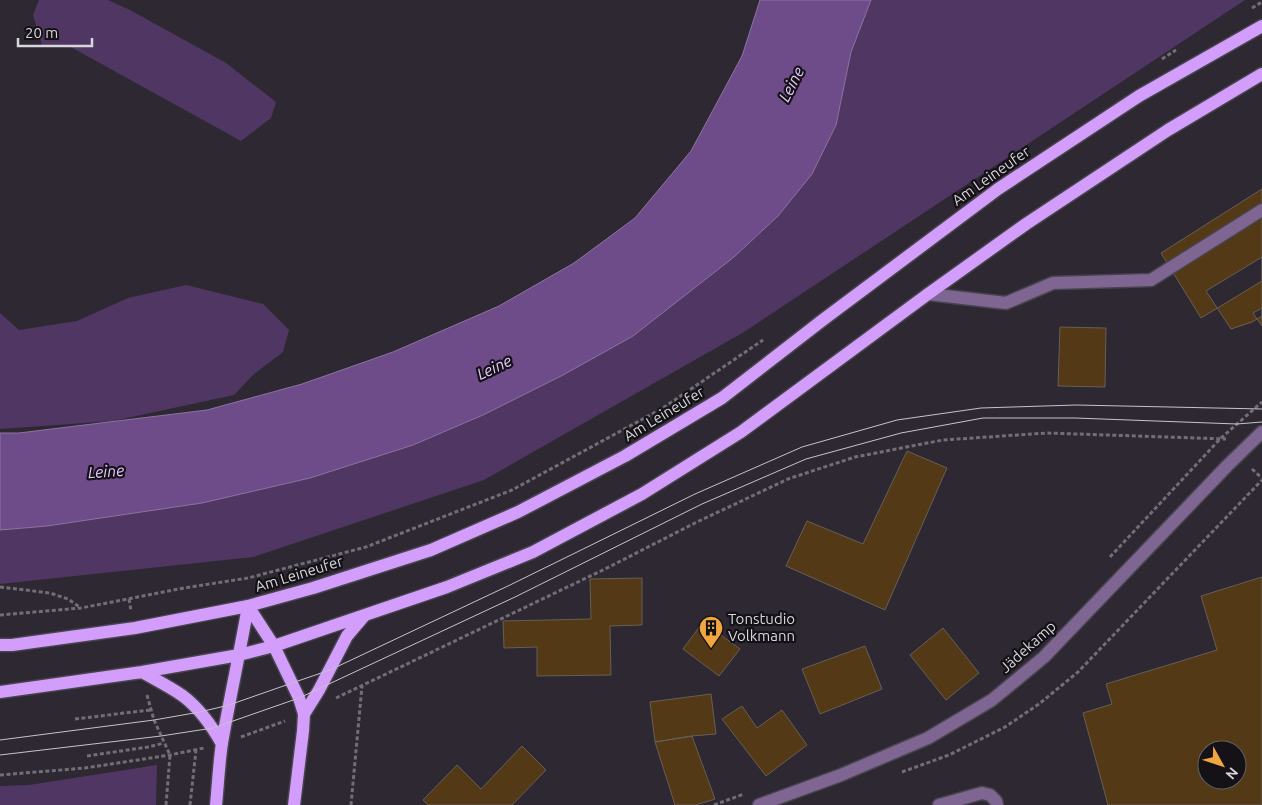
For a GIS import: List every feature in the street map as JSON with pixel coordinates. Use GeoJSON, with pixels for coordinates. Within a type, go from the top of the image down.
{"type":"FeatureCollection","features":[{"type":"Feature","properties":{"kind":"main road","name":"Am Leineufer"},"geometry":{"type":"LineString","coordinates":[[0,646],[135,628],[248,606],[314,588],[431,550],[518,512],[625,456],[722,398],[998,189],[1139,96],[1262,26]]}},
{"type":"Feature","properties":{"kind":"main road"},"geometry":{"type":"LineString","coordinates":[[0,692],[142,672],[239,655],[274,646],[447,587],[533,552],[642,494],[741,432],[1033,219],[1168,130],[1262,74]]}},
{"type":"Feature","properties":{"kind":"main road"},"geometry":{"type":"LineString","coordinates":[[248,606],[274,646],[299,698],[304,714],[294,805]]}},
{"type":"Feature","properties":{"kind":"main road"},"geometry":{"type":"LineString","coordinates":[[216,805],[222,744],[248,606]]}},
{"type":"Feature","properties":{"kind":"main road"},"geometry":{"type":"LineString","coordinates":[[304,714],[348,636],[364,616]]}},
{"type":"Feature","properties":{"kind":"main road"},"geometry":{"type":"LineString","coordinates":[[142,672],[183,696],[200,712],[213,728],[222,744]]}},
{"type":"Feature","properties":{"kind":"street"},"geometry":{"type":"LineString","coordinates":[[928,294],[1006,302],[1053,283],[1151,280],[1262,210]]}},
{"type":"Feature","properties":{"kind":"street","name":"Jädekamp"},"geometry":{"type":"LineString","coordinates":[[759,805],[841,775],[928,738],[992,700],[1044,657],[1262,432]]}},
{"type":"Feature","properties":{"kind":"street"},"geometry":{"type":"LineString","coordinates":[[939,805],[982,793],[990,795],[997,805]]}},
{"type":"Feature","properties":{"kind":"path"},"geometry":{"type":"LineString","coordinates":[[1251,8],[1262,2]]}},
{"type":"Feature","properties":{"kind":"path"},"geometry":{"type":"LineString","coordinates":[[1158,62],[1183,47]]}},
{"type":"Feature","properties":{"kind":"path"},"geometry":{"type":"LineString","coordinates":[[0,615],[81,608],[248,578],[366,547],[512,490],[663,408],[768,337]]}},
{"type":"Feature","properties":{"kind":"path"},"geometry":{"type":"LineString","coordinates":[[1105,563],[1220,439],[1262,402]]}},
{"type":"Feature","properties":{"kind":"path"},"geometry":{"type":"LineString","coordinates":[[222,744],[304,714],[780,483],[856,457],[943,440],[1047,432],[1220,439]]}},
{"type":"Feature","properties":{"kind":"path"},"geometry":{"type":"LineString","coordinates":[[980,739],[1005,727],[1039,704],[1078,672],[1262,480]]}},
{"type":"Feature","properties":{"kind":"path"},"geometry":{"type":"LineString","coordinates":[[0,587],[50,593],[68,599],[81,608]]}},
{"type":"Feature","properties":{"kind":"path"},"geometry":{"type":"LineString","coordinates":[[351,805],[362,686]]}},
{"type":"Feature","properties":{"kind":"path"},"geometry":{"type":"LineString","coordinates":[[75,719],[150,710]]}},
{"type":"Feature","properties":{"kind":"path"},"geometry":{"type":"LineString","coordinates":[[88,756],[164,743]]}},
{"type":"Feature","properties":{"kind":"path"},"geometry":{"type":"LineString","coordinates":[[0,775],[85,768],[196,750],[190,805]]}},
{"type":"Feature","properties":{"kind":"path"},"geometry":{"type":"LineString","coordinates":[[166,805],[170,755]]}},
{"type":"Feature","properties":{"kind":"path"},"geometry":{"type":"LineString","coordinates":[[714,805],[746,793]]}},
{"type":"Feature","properties":{"kind":"shaded area"},"geometry":{"type":"Polygon","coordinates":[[[39,0],[108,0],[130,10],[226,63],[276,102],[271,118],[241,141],[69,46],[42,45],[33,15],[39,0]]]}},
{"type":"Feature","properties":{"kind":"shaded area"},"geometry":{"type":"Polygon","coordinates":[[[871,0],[1245,0],[744,332],[484,480],[253,557],[0,584],[0,530],[47,526],[202,503],[310,478],[413,445],[483,415],[633,336],[734,257],[778,216],[812,174],[836,125],[851,52],[871,0]]]}},
{"type":"Feature","properties":{"kind":"shaded area"},"geometry":{"type":"Polygon","coordinates":[[[186,285],[263,304],[289,330],[283,352],[254,374],[234,395],[113,421],[0,429],[0,313],[19,330],[77,321],[128,298],[186,285]]]}},
{"type":"Feature","properties":{"kind":"shaded area"},"geometry":{"type":"Polygon","coordinates":[[[157,765],[156,805],[0,805],[0,786],[29,785],[157,765]]]}},
{"type":"Feature","properties":{"kind":"water","name":"Leine"},"geometry":{"type":"Polygon","coordinates":[[[760,0],[871,0],[851,52],[836,125],[812,174],[778,216],[734,257],[633,336],[563,375],[483,415],[413,445],[310,478],[202,503],[47,526],[0,530],[0,433],[19,433],[207,410],[302,384],[393,352],[499,306],[574,263],[635,218],[691,151],[742,56],[760,0]]]}},
{"type":"Feature","properties":{"kind":"building"},"geometry":{"type":"Polygon","coordinates":[[[1262,189],[1262,281],[1201,318],[1161,253],[1262,189]]]}},
{"type":"Feature","properties":{"kind":"building"},"geometry":{"type":"Polygon","coordinates":[[[1262,257],[1262,316],[1252,322],[1231,329],[1206,291],[1262,257]]]}},
{"type":"Feature","properties":{"kind":"building"},"geometry":{"type":"Polygon","coordinates":[[[1262,308],[1262,326],[1253,313],[1262,308]]]}},
{"type":"Feature","properties":{"kind":"building"},"geometry":{"type":"Polygon","coordinates":[[[1060,327],[1106,328],[1105,387],[1058,386],[1060,327]]]}},
{"type":"Feature","properties":{"kind":"building"},"geometry":{"type":"Polygon","coordinates":[[[907,451],[947,468],[885,610],[786,566],[807,521],[863,544],[907,451]]]}},
{"type":"Feature","properties":{"kind":"building"},"geometry":{"type":"Polygon","coordinates":[[[1262,577],[1262,805],[1108,805],[1083,713],[1112,704],[1106,684],[1217,650],[1201,596],[1262,577]]]}},
{"type":"Feature","properties":{"kind":"building"},"geometry":{"type":"Polygon","coordinates":[[[642,578],[642,625],[610,626],[611,675],[537,676],[537,647],[504,648],[503,621],[591,619],[590,579],[642,578]]]}},
{"type":"Feature","properties":{"kind":"building","name":"Tonstudio Volkmann"},"geometry":{"type":"Polygon","coordinates":[[[703,622],[740,649],[719,676],[683,649],[703,622]]]}},
{"type":"Feature","properties":{"kind":"building"},"geometry":{"type":"Polygon","coordinates":[[[943,628],[979,673],[946,700],[910,655],[943,628]]]}},
{"type":"Feature","properties":{"kind":"building"},"geometry":{"type":"Polygon","coordinates":[[[865,646],[882,689],[820,714],[802,669],[865,646]]]}},
{"type":"Feature","properties":{"kind":"building"},"geometry":{"type":"Polygon","coordinates":[[[711,694],[716,734],[655,742],[650,702],[711,694]]]}},
{"type":"Feature","properties":{"kind":"building"},"geometry":{"type":"Polygon","coordinates":[[[742,706],[757,728],[782,710],[807,745],[766,776],[722,719],[742,706]]]}},
{"type":"Feature","properties":{"kind":"building"},"geometry":{"type":"Polygon","coordinates":[[[692,736],[715,799],[696,805],[675,805],[655,742],[692,736]]]}},
{"type":"Feature","properties":{"kind":"building"},"geometry":{"type":"Polygon","coordinates":[[[522,746],[546,770],[512,805],[428,805],[423,800],[457,765],[481,789],[522,746]]]}},
{"type":"Feature","properties":{"kind":"tram line"},"geometry":{"type":"LineString","coordinates":[[0,740],[154,720],[200,712],[229,705],[330,670],[510,585],[695,494],[802,447],[897,420],[981,408],[1076,405],[1262,409]]}},
{"type":"Feature","properties":{"kind":"tram line"},"geometry":{"type":"LineString","coordinates":[[0,755],[213,728],[299,698],[515,597],[702,504],[806,459],[901,433],[983,418],[1075,418],[1237,424],[1262,422]]}},
{"type":"Feature","properties":{"kind":"place","name":"Tonstudio Volkmann"},"geometry":{"type":"Point","coordinates":[711,649]}}]}
